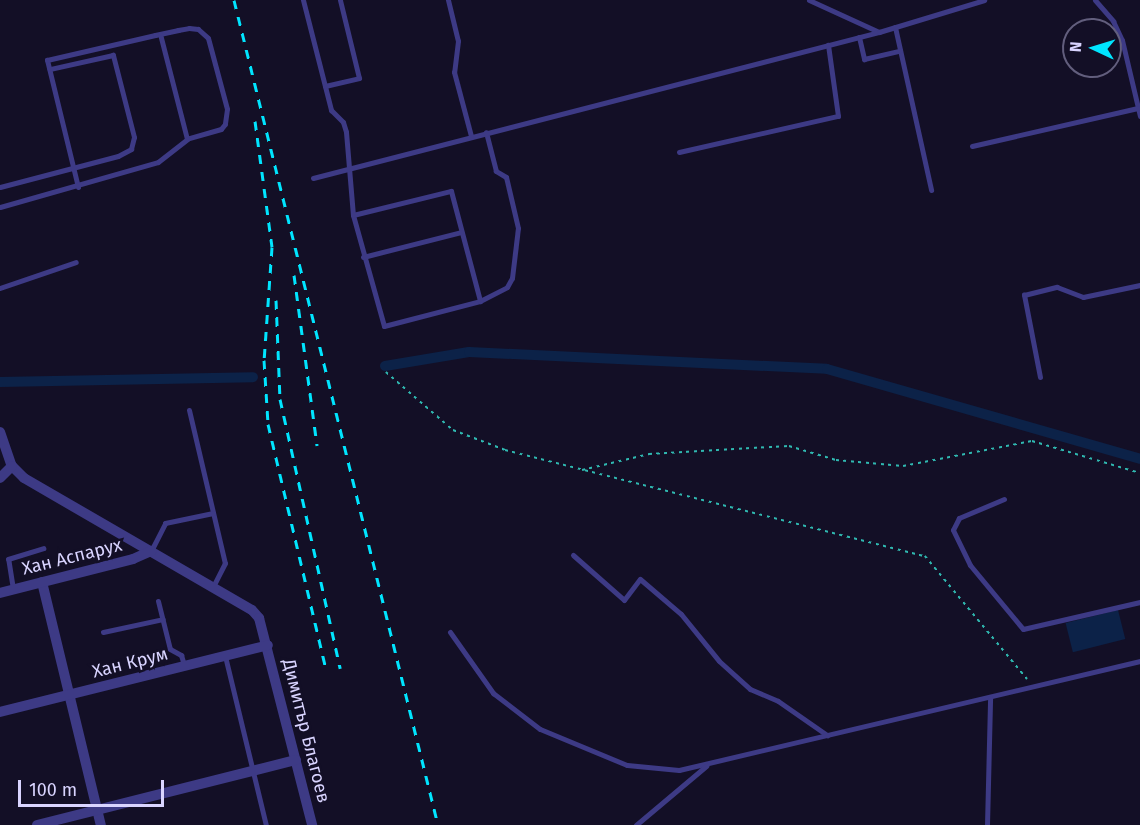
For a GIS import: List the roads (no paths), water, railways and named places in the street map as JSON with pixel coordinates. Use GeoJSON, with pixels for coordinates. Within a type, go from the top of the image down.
{"type":"FeatureCollection","features":[{"type":"Feature","properties":{"kind":"street"},"geometry":{"type":"LineString","coordinates":[[0,432],[12,466],[0,478]]}},
{"type":"Feature","properties":{"kind":"street","name":"Димитър Благоев"},"geometry":{"type":"LineString","coordinates":[[12,466],[24,478],[252,610],[268,645],[312,825]]}},
{"type":"Feature","properties":{"kind":"street","name":"Хан Аспарух"},"geometry":{"type":"LineString","coordinates":[[0,592],[133,560],[151,551]]}},
{"type":"Feature","properties":{"kind":"street"},"geometry":{"type":"LineString","coordinates":[[42,582],[101,825]]}},
{"type":"Feature","properties":{"kind":"street","name":"Хан Крум"},"geometry":{"type":"LineString","coordinates":[[0,712],[268,645]]}},
{"type":"Feature","properties":{"kind":"street"},"geometry":{"type":"LineString","coordinates":[[38,825],[296,760]]}},
{"type":"Feature","properties":{"kind":"lane"},"geometry":{"type":"LineString","coordinates":[[303,0],[331,110],[343,122],[346,132],[353,215],[384,326],[480,301],[507,287],[512,278],[518,228],[506,177],[496,171],[486,132]]}},
{"type":"Feature","properties":{"kind":"lane"},"geometry":{"type":"LineString","coordinates":[[325,86],[359,78],[339,0]]}},
{"type":"Feature","properties":{"kind":"lane"},"geometry":{"type":"LineString","coordinates":[[448,0],[458,41],[454,72],[471,136]]}},
{"type":"Feature","properties":{"kind":"lane"},"geometry":{"type":"LineString","coordinates":[[809,0],[879,32]]}},
{"type":"Feature","properties":{"kind":"lane"},"geometry":{"type":"LineString","coordinates":[[313,178],[348,167],[879,32],[984,0]]}},
{"type":"Feature","properties":{"kind":"lane"},"geometry":{"type":"LineString","coordinates":[[1095,0],[1113,21],[1122,40],[1140,116]]}},
{"type":"Feature","properties":{"kind":"lane"},"geometry":{"type":"LineString","coordinates":[[895,27],[931,190]]}},
{"type":"Feature","properties":{"kind":"lane"},"geometry":{"type":"LineString","coordinates":[[0,207],[78,187],[158,162],[187,139],[221,129],[227,118],[224,99],[204,32],[189,28],[47,60],[78,187]]}},
{"type":"Feature","properties":{"kind":"lane"},"geometry":{"type":"LineString","coordinates":[[160,34],[187,139]]}},
{"type":"Feature","properties":{"kind":"lane"},"geometry":{"type":"LineString","coordinates":[[859,37],[864,59],[900,51]]}},
{"type":"Feature","properties":{"kind":"lane"},"geometry":{"type":"LineString","coordinates":[[679,152],[838,116],[828,45]]}},
{"type":"Feature","properties":{"kind":"lane"},"geometry":{"type":"LineString","coordinates":[[0,187],[126,153],[134,137],[113,55],[50,69]]}},
{"type":"Feature","properties":{"kind":"lane"},"geometry":{"type":"LineString","coordinates":[[972,146],[1138,108]]}},
{"type":"Feature","properties":{"kind":"lane"},"geometry":{"type":"LineString","coordinates":[[353,215],[450,191],[480,301]]}},
{"type":"Feature","properties":{"kind":"lane"},"geometry":{"type":"LineString","coordinates":[[363,257],[461,232]]}},
{"type":"Feature","properties":{"kind":"lane"},"geometry":{"type":"LineString","coordinates":[[0,288],[76,262]]}},
{"type":"Feature","properties":{"kind":"lane"},"geometry":{"type":"LineString","coordinates":[[1040,377],[1024,296],[1057,287],[1083,297],[1140,285]]}},
{"type":"Feature","properties":{"kind":"lane"},"geometry":{"type":"LineString","coordinates":[[189,410],[225,563],[213,587]]}},
{"type":"Feature","properties":{"kind":"lane"},"geometry":{"type":"LineString","coordinates":[[1004,500],[959,518],[953,530],[975,573],[1023,629],[1140,602]]}},
{"type":"Feature","properties":{"kind":"lane"},"geometry":{"type":"LineString","coordinates":[[151,551],[165,523],[213,513]]}},
{"type":"Feature","properties":{"kind":"lane"},"geometry":{"type":"LineString","coordinates":[[13,589],[8,559],[44,548]]}},
{"type":"Feature","properties":{"kind":"lane"},"geometry":{"type":"LineString","coordinates":[[573,555],[624,600],[640,579],[681,614],[719,661],[750,689],[778,701],[827,735]]}},
{"type":"Feature","properties":{"kind":"lane"},"geometry":{"type":"LineString","coordinates":[[158,601],[170,649],[181,655],[184,667]]}},
{"type":"Feature","properties":{"kind":"lane"},"geometry":{"type":"LineString","coordinates":[[103,632],[163,620]]}},
{"type":"Feature","properties":{"kind":"lane"},"geometry":{"type":"LineString","coordinates":[[450,632],[493,693],[540,729],[627,765],[679,770],[707,766],[827,735],[1140,661]]}},
{"type":"Feature","properties":{"kind":"lane"},"geometry":{"type":"LineString","coordinates":[[225,656],[266,825]]}},
{"type":"Feature","properties":{"kind":"lane"},"geometry":{"type":"LineString","coordinates":[[987,825],[990,698]]}},
{"type":"Feature","properties":{"kind":"lane"},"geometry":{"type":"LineString","coordinates":[[636,825],[707,766]]}},
{"type":"Feature","properties":{"kind":"water"},"geometry":{"type":"Polygon","coordinates":[[[1118,610],[1125,639],[1073,652],[1066,623],[1118,610]]]}},
{"type":"Feature","properties":{"kind":"waterway"},"geometry":{"type":"LineString","coordinates":[[385,366],[469,352],[827,369],[1140,459]]}},
{"type":"Feature","properties":{"kind":"waterway"},"geometry":{"type":"LineString","coordinates":[[0,382],[253,377]]}},
{"type":"Feature","properties":{"kind":"railway"},"geometry":{"type":"LineString","coordinates":[[234,0],[438,825]]}},
{"type":"Feature","properties":{"kind":"railway"},"geometry":{"type":"LineString","coordinates":[[255,121],[272,247],[264,360],[268,424],[326,670]]}},
{"type":"Feature","properties":{"kind":"railway"},"geometry":{"type":"LineString","coordinates":[[294,275],[317,445]]}},
{"type":"Feature","properties":{"kind":"railway"},"geometry":{"type":"LineString","coordinates":[[276,300],[280,399],[340,668]]}}]}
